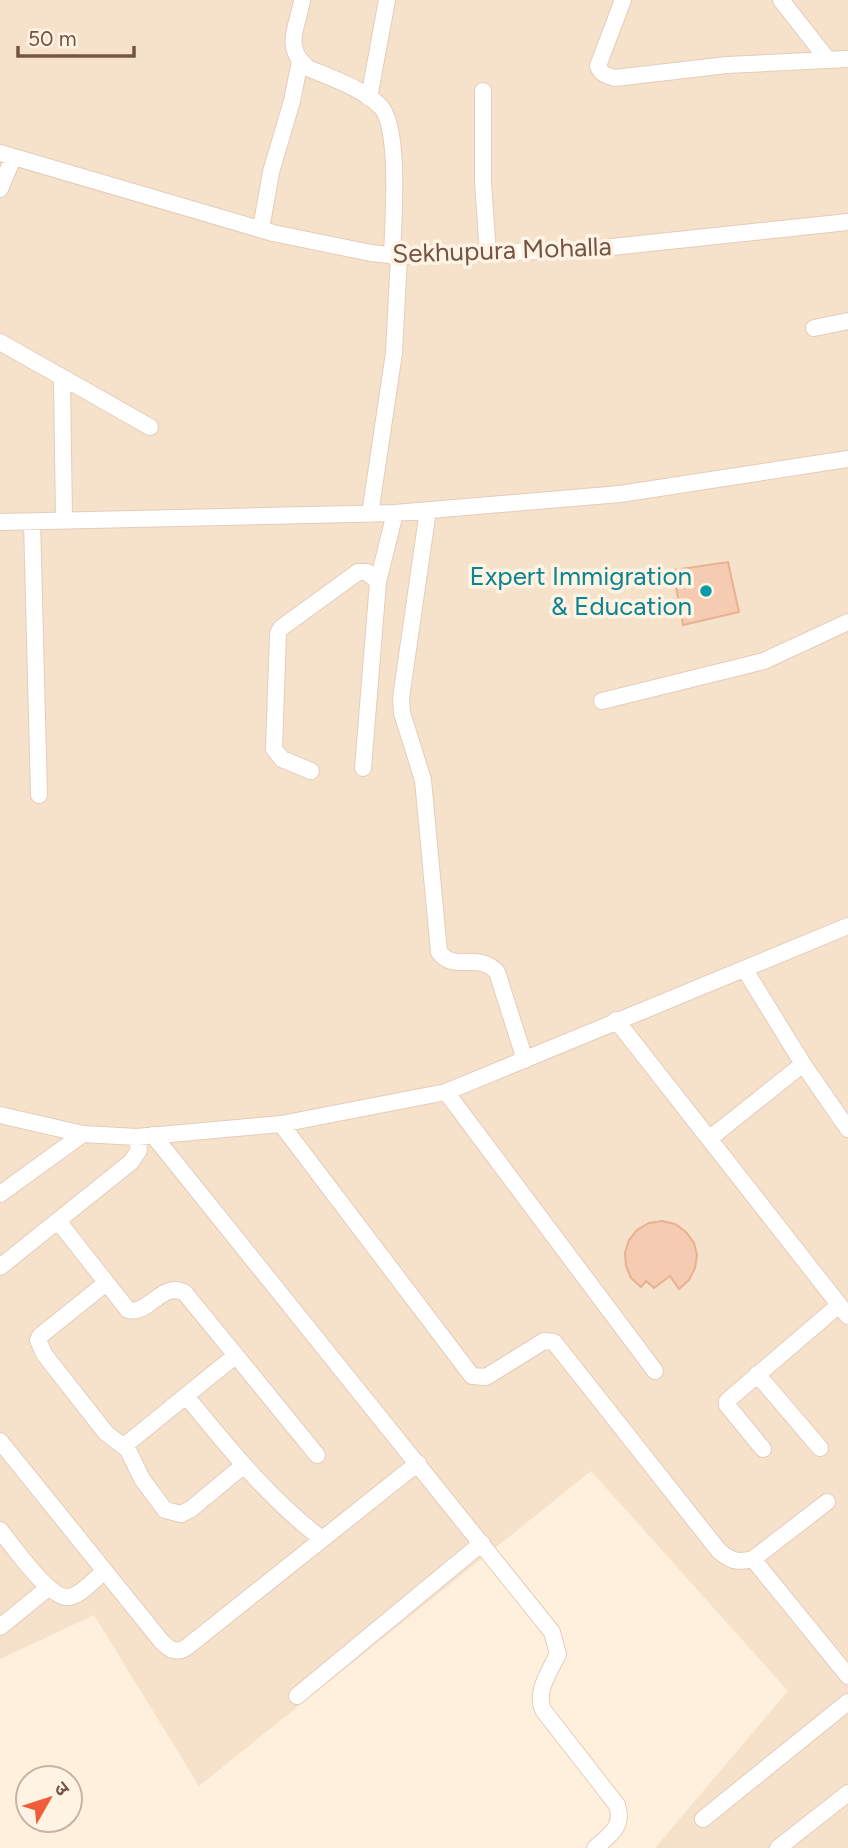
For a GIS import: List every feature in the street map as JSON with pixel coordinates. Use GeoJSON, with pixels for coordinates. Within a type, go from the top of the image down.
{"type":"FeatureCollection","features":[{"type":"Feature","properties":{"kind":"street"},"geometry":{"type":"LineString","coordinates":[[302,0],[293,41],[293,51],[300,61],[308,68],[381,106],[390,123],[396,256],[394,353],[370,514]]}},
{"type":"Feature","properties":{"kind":"street"},"geometry":{"type":"LineString","coordinates":[[369,98],[387,0]]}},
{"type":"Feature","properties":{"kind":"street"},"geometry":{"type":"LineString","coordinates":[[623,0],[598,66],[603,73],[615,78],[727,65],[848,60]]}},
{"type":"Feature","properties":{"kind":"street"},"geometry":{"type":"LineString","coordinates":[[781,0],[828,60]]}},
{"type":"Feature","properties":{"kind":"street"},"geometry":{"type":"LineString","coordinates":[[261,229],[271,172],[292,101],[300,61]]}},
{"type":"Feature","properties":{"kind":"street"},"geometry":{"type":"LineString","coordinates":[[483,91],[483,182],[488,254]]}},
{"type":"Feature","properties":{"kind":"street"},"geometry":{"type":"LineString","coordinates":[[0,190],[6,155]]}},
{"type":"Feature","properties":{"kind":"street","name":"Sekhupura Mohalla"},"geometry":{"type":"LineString","coordinates":[[6,155],[261,229],[396,256],[593,249],[848,222]]}},
{"type":"Feature","properties":{"kind":"street"},"geometry":{"type":"LineString","coordinates":[[814,328],[848,321]]}},
{"type":"Feature","properties":{"kind":"street"},"geometry":{"type":"LineString","coordinates":[[0,342],[150,427]]}},
{"type":"Feature","properties":{"kind":"street"},"geometry":{"type":"LineString","coordinates":[[62,379],[64,520]]}},
{"type":"Feature","properties":{"kind":"street"},"geometry":{"type":"LineString","coordinates":[[0,522],[394,513],[620,494],[848,459]]}},
{"type":"Feature","properties":{"kind":"street"},"geometry":{"type":"LineString","coordinates":[[428,510],[401,698],[402,713],[424,780],[439,952],[444,959],[451,962],[483,961],[497,971],[525,1060]]}},
{"type":"Feature","properties":{"kind":"street"},"geometry":{"type":"LineString","coordinates":[[363,768],[378,582],[394,513]]}},
{"type":"Feature","properties":{"kind":"street"},"geometry":{"type":"LineString","coordinates":[[32,521],[38,795]]}},
{"type":"Feature","properties":{"kind":"street"},"geometry":{"type":"LineString","coordinates":[[311,771],[282,759],[274,749],[278,633],[281,628],[358,572],[367,572],[378,582]]}},
{"type":"Feature","properties":{"kind":"street"},"geometry":{"type":"LineString","coordinates":[[602,701],[764,661],[848,622]]}},
{"type":"Feature","properties":{"kind":"street"},"geometry":{"type":"LineString","coordinates":[[0,1115],[83,1134],[145,1136],[281,1124],[446,1092],[848,926]]}},
{"type":"Feature","properties":{"kind":"street"},"geometry":{"type":"LineString","coordinates":[[746,970],[803,1064],[848,1129]]}},
{"type":"Feature","properties":{"kind":"street"},"geometry":{"type":"LineString","coordinates":[[616,1020],[843,1310],[757,1374],[727,1401],[727,1405],[764,1449]]}},
{"type":"Feature","properties":{"kind":"street"},"geometry":{"type":"LineString","coordinates":[[709,1139],[803,1064]]}},
{"type":"Feature","properties":{"kind":"street"},"geometry":{"type":"LineString","coordinates":[[446,1092],[654,1371]]}},
{"type":"Feature","properties":{"kind":"street"},"geometry":{"type":"LineString","coordinates":[[281,1124],[472,1376],[486,1377],[544,1341],[554,1342],[719,1552],[729,1559],[740,1563],[753,1559],[827,1502]]}},
{"type":"Feature","properties":{"kind":"street"},"geometry":{"type":"LineString","coordinates":[[0,1194],[83,1134]]}},
{"type":"Feature","properties":{"kind":"street"},"geometry":{"type":"LineString","coordinates":[[0,1267],[131,1161],[145,1136]]}},
{"type":"Feature","properties":{"kind":"street"},"geometry":{"type":"LineString","coordinates":[[145,1136],[418,1463],[542,1617],[557,1643],[558,1654],[539,1701],[543,1710],[617,1805],[620,1821],[616,1830],[595,1848]]}},
{"type":"Feature","properties":{"kind":"street"},"geometry":{"type":"LineString","coordinates":[[58,1220],[128,1310],[139,1310],[171,1289],[185,1293],[317,1455]]}},
{"type":"Feature","properties":{"kind":"street"},"geometry":{"type":"LineString","coordinates":[[106,1283],[43,1332],[38,1340],[44,1353],[99,1426],[132,1455],[150,1492],[165,1510],[172,1514],[181,1514],[191,1509],[244,1465]]}},
{"type":"Feature","properties":{"kind":"street"},"geometry":{"type":"LineString","coordinates":[[124,1446],[235,1356]]}},
{"type":"Feature","properties":{"kind":"street"},"geometry":{"type":"LineString","coordinates":[[757,1374],[821,1448]]}},
{"type":"Feature","properties":{"kind":"street"},"geometry":{"type":"LineString","coordinates":[[186,1396],[286,1510],[322,1539]]}},
{"type":"Feature","properties":{"kind":"street"},"geometry":{"type":"LineString","coordinates":[[0,1441],[168,1648],[181,1651],[418,1463]]}},
{"type":"Feature","properties":{"kind":"street"},"geometry":{"type":"LineString","coordinates":[[0,1530],[48,1588],[59,1596],[69,1597],[105,1571]]}},
{"type":"Feature","properties":{"kind":"street"},"geometry":{"type":"LineString","coordinates":[[298,1696],[482,1543]]}},
{"type":"Feature","properties":{"kind":"street"},"geometry":{"type":"LineString","coordinates":[[753,1559],[848,1676]]}},
{"type":"Feature","properties":{"kind":"street"},"geometry":{"type":"LineString","coordinates":[[0,1627],[48,1588]]}},
{"type":"Feature","properties":{"kind":"street"},"geometry":{"type":"LineString","coordinates":[[703,1819],[848,1702]]}},
{"type":"Feature","properties":{"kind":"street"},"geometry":{"type":"LineString","coordinates":[[778,1848],[848,1793]]}},
{"type":"Feature","properties":{"kind":"shaded area"},"geometry":{"type":"Polygon","coordinates":[[[0,0],[848,0],[848,1848],[655,1848],[788,1691],[591,1471],[199,1786],[94,1615],[0,1659],[0,0]]]}},
{"type":"Feature","properties":{"kind":"building","name":"Expert Immigration & Education"},"geometry":{"type":"Polygon","coordinates":[[[728,562],[739,612],[683,625],[673,570],[728,562]]]}},
{"type":"Feature","properties":{"kind":"building"},"geometry":{"type":"Polygon","coordinates":[[[662,1221],[675,1224],[686,1232],[694,1243],[697,1255],[689,1280],[679,1289],[670,1276],[654,1288],[646,1281],[641,1287],[631,1278],[626,1266],[625,1253],[629,1240],[637,1230],[649,1223],[662,1221]]]}},
{"type":"Feature","properties":{"kind":"place","name":"Expert Immigration & Education"},"geometry":{"type":"Point","coordinates":[706,591]}}]}
